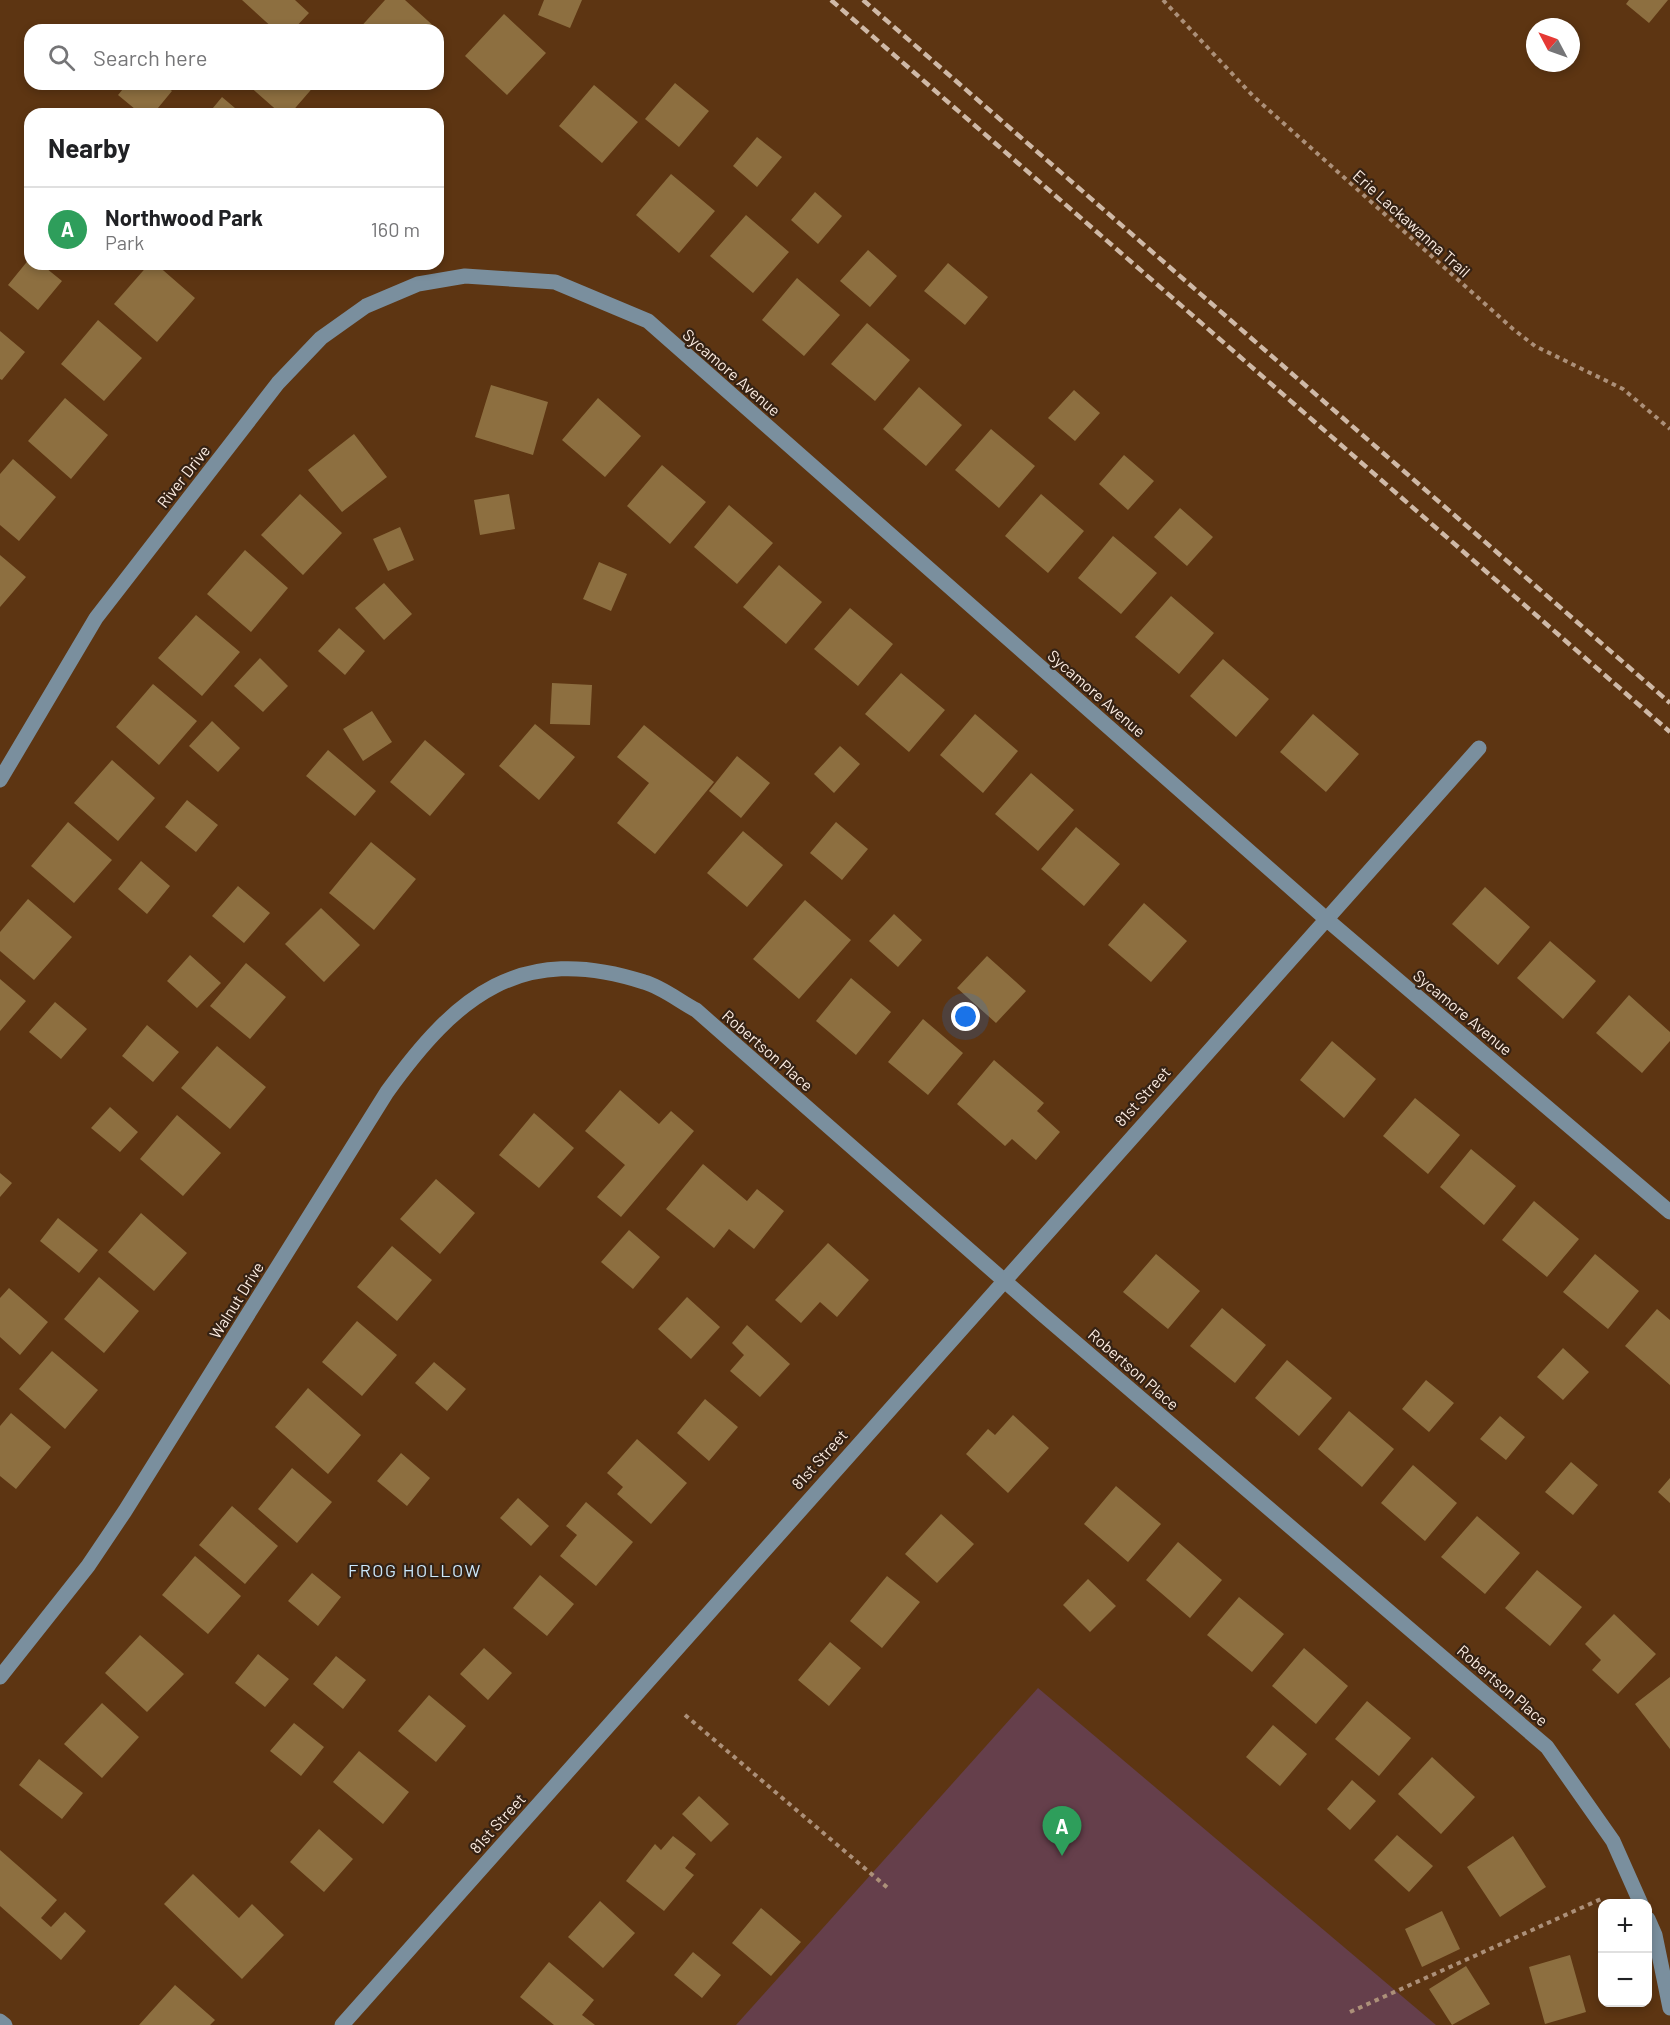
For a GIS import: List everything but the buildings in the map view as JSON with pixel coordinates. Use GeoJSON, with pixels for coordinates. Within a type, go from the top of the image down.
{"type":"FeatureCollection","features":[{"type":"Feature","properties":{"kind":"street","name":"River Drive"},"geometry":{"type":"LineString","coordinates":[[0,780],[96,618],[279,383],[321,338],[366,306],[418,284],[465,276]]}},
{"type":"Feature","properties":{"kind":"street","name":"Sycamore Avenue"},"geometry":{"type":"LineString","coordinates":[[465,276],[555,282],[648,321],[1325,918],[1670,1212]]}},
{"type":"Feature","properties":{"kind":"street","name":"81st Street"},"geometry":{"type":"LineString","coordinates":[[342,2025],[1325,918],[1479,748]]}},
{"type":"Feature","properties":{"kind":"street","name":"Robertson Place"},"geometry":{"type":"LineString","coordinates":[[528,972],[587,969],[645,982],[696,1010],[1003,1280],[1547,1747],[1613,1841],[1639,1899]]}},
{"type":"Feature","properties":{"kind":"street","name":"Walnut Drive"},"geometry":{"type":"LineString","coordinates":[[0,1677],[88,1566],[125,1511],[387,1092],[415,1053],[447,1018],[483,990],[528,972]]}},
{"type":"Feature","properties":{"kind":"street"},"geometry":{"type":"LineString","coordinates":[[1652,1929],[1670,2008]]}},
{"type":"Feature","properties":{"kind":"street"},"geometry":{"type":"LineString","coordinates":[[0,2020],[5,2025]]}},
{"type":"Feature","properties":{"kind":"path","name":"Erie Lackawanna Trail"},"geometry":{"type":"LineString","coordinates":[[1163,0],[1253,96],[1513,329],[1535,346],[1623,389],[1670,429]]}},
{"type":"Feature","properties":{"kind":"path"},"geometry":{"type":"LineString","coordinates":[[685,1716],[889,1889]]}},
{"type":"Feature","properties":{"kind":"path"},"geometry":{"type":"LineString","coordinates":[[1350,2012],[1598,1900]]}},
{"type":"Feature","properties":{"kind":"shaded area"},"geometry":{"type":"Polygon","coordinates":[[[1038,1688],[1436,2025],[736,2025],[1038,1688]]]}},
{"type":"Feature","properties":{"kind":"railway"},"geometry":{"type":"LineString","coordinates":[[831,0],[1670,732]]}},
{"type":"Feature","properties":{"kind":"railway"},"geometry":{"type":"LineString","coordinates":[[863,0],[1670,703]]}},
{"type":"Feature","properties":{"kind":"place","name":"Northwood Park"},"geometry":{"type":"Point","coordinates":[1062,1856]}},
{"type":"Feature","properties":{"kind":"district","name":"FROG HOLLOW"},"geometry":{"type":"Point","coordinates":[415,1570]}}]}
